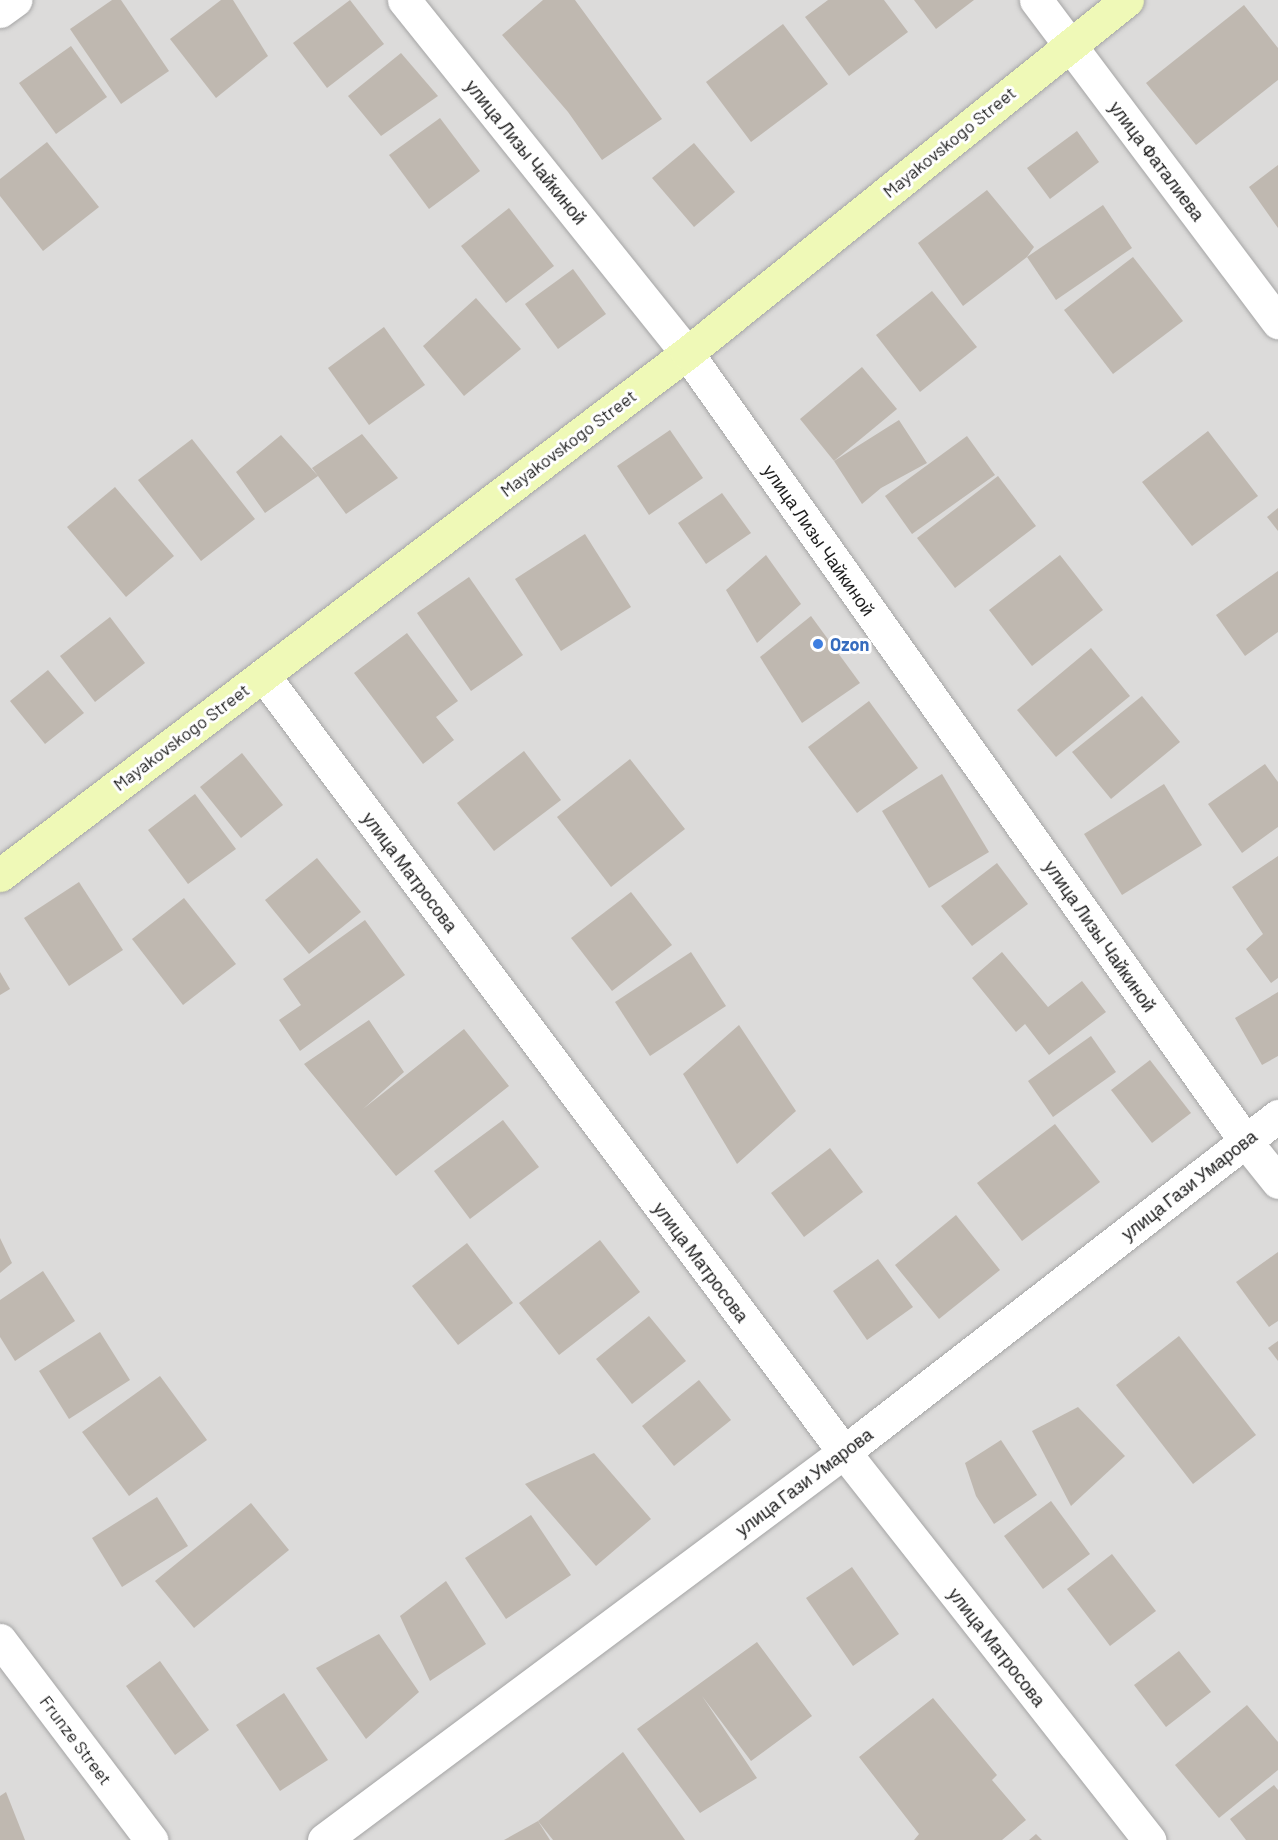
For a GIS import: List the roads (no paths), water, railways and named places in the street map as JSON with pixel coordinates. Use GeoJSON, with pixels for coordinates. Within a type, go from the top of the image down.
{"type":"FeatureCollection","features":[{"type":"Feature","properties":{"kind":"street"},"geometry":{"type":"LineString","coordinates":[[0,11],[15,0]]}},
{"type":"Feature","properties":{"kind":"street","name":"улица Лизы Чайкиной"},"geometry":{"type":"LineString","coordinates":[[404,0],[687,353],[1246,1142],[1278,1182]]}},
{"type":"Feature","properties":{"kind":"street","name":"улица Фаталиева"},"geometry":{"type":"LineString","coordinates":[[1036,0],[1278,322]]}},
{"type":"Feature","properties":{"kind":"street","name":"Mayakovskogo Street"},"geometry":{"type":"LineString","coordinates":[[0,874],[687,353],[1127,0]]}},
{"type":"Feature","properties":{"kind":"street","name":"улица Матросова"},"geometry":{"type":"LineString","coordinates":[[263,675],[844,1452],[1149,1840]]}},
{"type":"Feature","properties":{"kind":"street","name":"улица Гази Умарова"},"geometry":{"type":"LineString","coordinates":[[324,1840],[844,1452],[1278,1116]]}},
{"type":"Feature","properties":{"kind":"street","name":"Frunze Street"},"geometry":{"type":"LineString","coordinates":[[0,1641],[151,1840]]}},
{"type":"Feature","properties":{"kind":"place","name":"Ozon"},"geometry":{"type":"Point","coordinates":[818,644]}}]}
